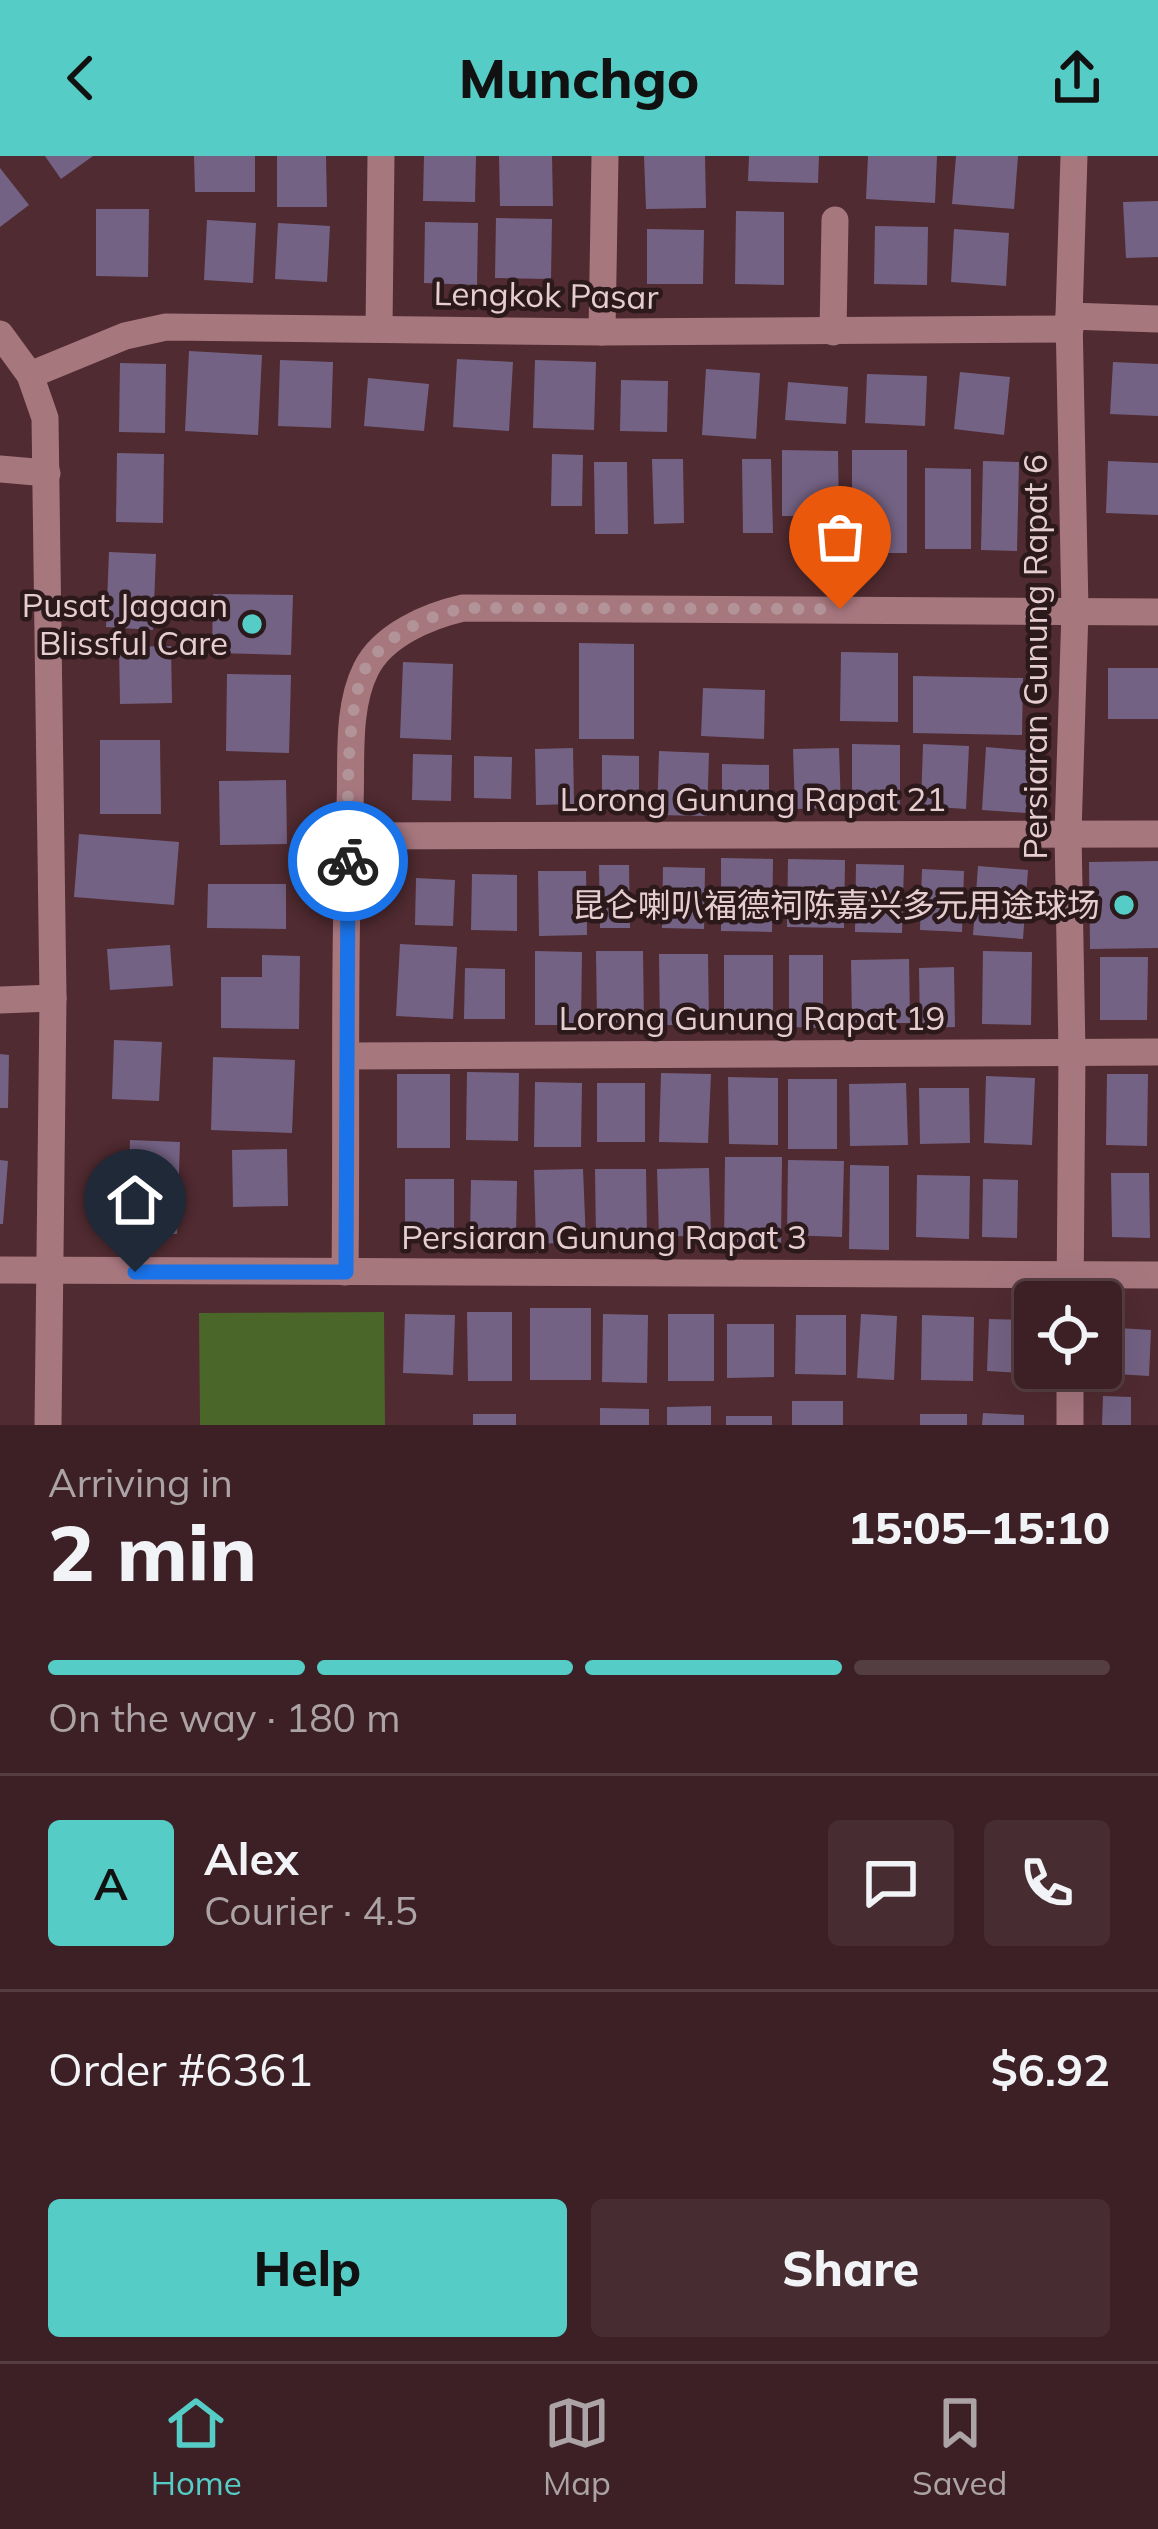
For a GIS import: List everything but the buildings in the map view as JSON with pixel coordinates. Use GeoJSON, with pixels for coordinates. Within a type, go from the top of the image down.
{"type":"FeatureCollection","features":[{"type":"Feature","properties":{"kind":"street"},"geometry":{"type":"LineString","coordinates":[[379,328],[381,156]]}},
{"type":"Feature","properties":{"kind":"street"},"geometry":{"type":"LineString","coordinates":[[602,332],[605,156]]}},
{"type":"Feature","properties":{"kind":"street","name":"Persiaran Gunung Rapat 6"},"geometry":{"type":"LineString","coordinates":[[1070,1281],[1074,156]]}},
{"type":"Feature","properties":{"kind":"street"},"geometry":{"type":"LineString","coordinates":[[833,332],[835,220]]}},
{"type":"Feature","properties":{"kind":"street","name":"Lengkok Pasar"},"geometry":{"type":"LineString","coordinates":[[30,375],[125,336],[166,327],[833,332],[1158,319]]}},
{"type":"Feature","properties":{"kind":"street"},"geometry":{"type":"LineString","coordinates":[[0,334],[30,375],[45,418],[53,998],[48,1425]]}},
{"type":"Feature","properties":{"kind":"street"},"geometry":{"type":"LineString","coordinates":[[0,469],[47,473]]}},
{"type":"Feature","properties":{"kind":"street"},"geometry":{"type":"LineString","coordinates":[[346,1272],[348,836],[355,696],[368,664],[401,633],[433,615],[464,608],[1158,612]]}},
{"type":"Feature","properties":{"kind":"street","name":"Lorong Gunung Rapat 21"},"geometry":{"type":"LineString","coordinates":[[348,836],[1158,834]]}},
{"type":"Feature","properties":{"kind":"street"},"geometry":{"type":"LineString","coordinates":[[0,1000],[53,998]]}},
{"type":"Feature","properties":{"kind":"street","name":"Lorong Gunung Rapat 19"},"geometry":{"type":"LineString","coordinates":[[347,1056],[1158,1052]]}},
{"type":"Feature","properties":{"kind":"street","name":"Persiaran Gunung Rapat 3"},"geometry":{"type":"LineString","coordinates":[[0,1270],[346,1272],[1014,1287]]}},
{"type":"Feature","properties":{"kind":"street","name":"Persiaran Gunung Rapat 3"},"geometry":{"type":"LineString","coordinates":[[1117,1281],[1158,1275]]}},
{"type":"Feature","properties":{"kind":"street"},"geometry":{"type":"LineString","coordinates":[[1070,1389],[1070,1425]]}},
{"type":"Feature","properties":{"kind":"green space"},"geometry":{"type":"Polygon","coordinates":[[[384,1312],[385,1425],[200,1425],[199,1313],[384,1312]]]}},
{"type":"Feature","properties":{"kind":"way so far"},"geometry":{"type":"LineString","coordinates":[[348,861],[355,696],[368,664],[401,633],[433,615],[464,608],[840,609]]}},
{"type":"Feature","properties":{"kind":"place","name":"Pusat Jagaan Blissful Care"},"geometry":{"type":"Point","coordinates":[252,624]}},
{"type":"Feature","properties":{"kind":"place","name":"昆仑喇叭福德祠陈嘉兴多元用途球场"},"geometry":{"type":"Point","coordinates":[1124,905]}},
{"type":"Feature","properties":{"kind":"route"},"geometry":{"type":"LineString","coordinates":[[135,1272],[346,1272],[348,861]]}}]}
